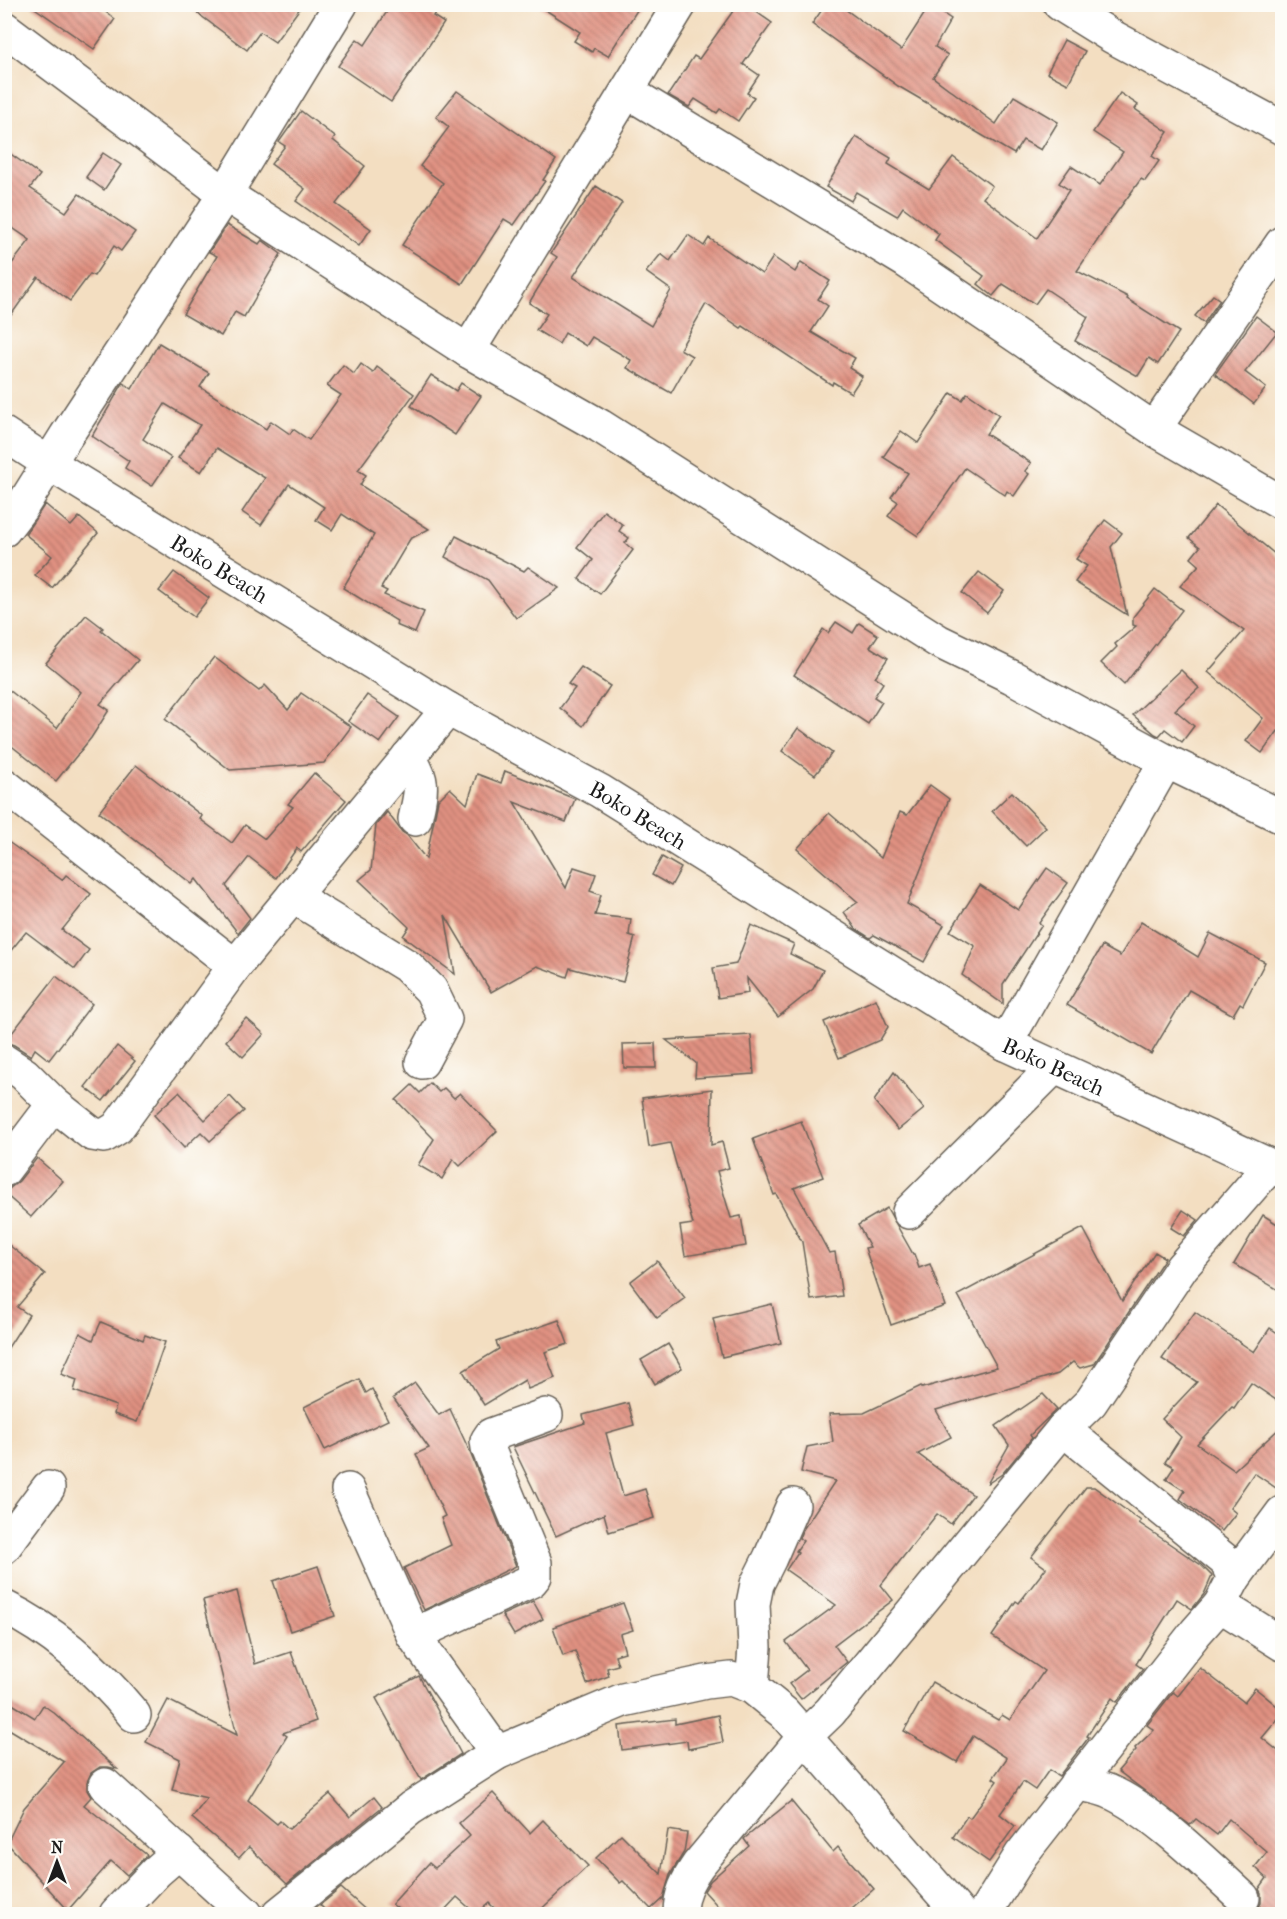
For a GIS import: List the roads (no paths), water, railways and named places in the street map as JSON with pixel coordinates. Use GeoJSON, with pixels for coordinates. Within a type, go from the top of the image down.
{"type":"FeatureCollection","features":[{"type":"Feature","properties":{"kind":"street"},"geometry":{"type":"LineString","coordinates":[[4,530],[50,464],[66,435],[225,194],[341,4]]}},
{"type":"Feature","properties":{"kind":"street"},"geometry":{"type":"LineString","coordinates":[[468,351],[680,4]]}},
{"type":"Feature","properties":{"kind":"street"},"geometry":{"type":"LineString","coordinates":[[1060,4],[1113,37],[1282,128]]}},
{"type":"Feature","properties":{"kind":"street"},"geometry":{"type":"LineString","coordinates":[[4,28],[225,194],[468,351],[600,426],[938,641],[1012,677],[1166,761],[1282,817]]}},
{"type":"Feature","properties":{"kind":"street"},"geometry":{"type":"LineString","coordinates":[[628,92],[906,261],[1154,429],[1282,503]]}},
{"type":"Feature","properties":{"kind":"street"},"geometry":{"type":"LineString","coordinates":[[1154,429],[1282,243]]}},
{"type":"Feature","properties":{"kind":"street","name":"Boko Beach"},"geometry":{"type":"LineString","coordinates":[[4,434],[448,710],[600,791],[1005,1044],[1276,1168]]}},
{"type":"Feature","properties":{"kind":"street"},"geometry":{"type":"LineString","coordinates":[[4,1061],[24,1074],[54,1104],[92,1134],[104,1136],[111,1134],[236,966],[448,710]]}},
{"type":"Feature","properties":{"kind":"street"},"geometry":{"type":"LineString","coordinates":[[408,757],[416,768],[422,789],[415,819]]}},
{"type":"Feature","properties":{"kind":"street"},"geometry":{"type":"LineString","coordinates":[[1005,1044],[1166,761]]}},
{"type":"Feature","properties":{"kind":"street"},"geometry":{"type":"LineString","coordinates":[[4,785],[236,966]]}},
{"type":"Feature","properties":{"kind":"street"},"geometry":{"type":"LineString","coordinates":[[293,897],[407,966],[431,990],[445,1019],[422,1062]]}},
{"type":"Feature","properties":{"kind":"street"},"geometry":{"type":"LineString","coordinates":[[909,1212],[1054,1067]]}},
{"type":"Feature","properties":{"kind":"street"},"geometry":{"type":"LineString","coordinates":[[4,1170],[54,1104]]}},
{"type":"Feature","properties":{"kind":"street"},"geometry":{"type":"LineString","coordinates":[[680,1914],[680,1902],[686,1882],[698,1865],[805,1737],[830,1712],[1063,1429],[1091,1402],[1182,1267],[1276,1168]]}},
{"type":"Feature","properties":{"kind":"street"},"geometry":{"type":"LineString","coordinates":[[413,1635],[531,1581],[535,1576],[536,1563],[487,1441],[490,1435],[546,1415]]}},
{"type":"Feature","properties":{"kind":"street"},"geometry":{"type":"LineString","coordinates":[[1063,1429],[1226,1561],[1227,1592],[1282,1644]]}},
{"type":"Feature","properties":{"kind":"street"},"geometry":{"type":"LineString","coordinates":[[4,1547],[48,1488]]}},
{"type":"Feature","properties":{"kind":"street"},"geometry":{"type":"LineString","coordinates":[[348,1490],[413,1635],[497,1753]]}},
{"type":"Feature","properties":{"kind":"street"},"geometry":{"type":"LineString","coordinates":[[752,1687],[755,1647],[753,1604],[756,1584],[794,1505]]}},
{"type":"Feature","properties":{"kind":"street"},"geometry":{"type":"LineString","coordinates":[[984,1914],[1021,1855],[1227,1592],[1282,1513]]}},
{"type":"Feature","properties":{"kind":"street"},"geometry":{"type":"LineString","coordinates":[[4,1607],[27,1618],[71,1650],[110,1686],[134,1715]]}},
{"type":"Feature","properties":{"kind":"street"},"geometry":{"type":"LineString","coordinates":[[279,1914],[411,1808],[497,1753],[623,1700],[706,1682],[731,1679],[752,1687],[784,1713],[960,1914]]}},
{"type":"Feature","properties":{"kind":"street"},"geometry":{"type":"LineString","coordinates":[[1076,1784],[1108,1791],[1127,1801],[1244,1898]]}},
{"type":"Feature","properties":{"kind":"street"},"geometry":{"type":"LineString","coordinates":[[105,1785],[246,1914]]}},
{"type":"Feature","properties":{"kind":"street"},"geometry":{"type":"LineString","coordinates":[[116,1914],[156,1872],[179,1852]]}}]}
